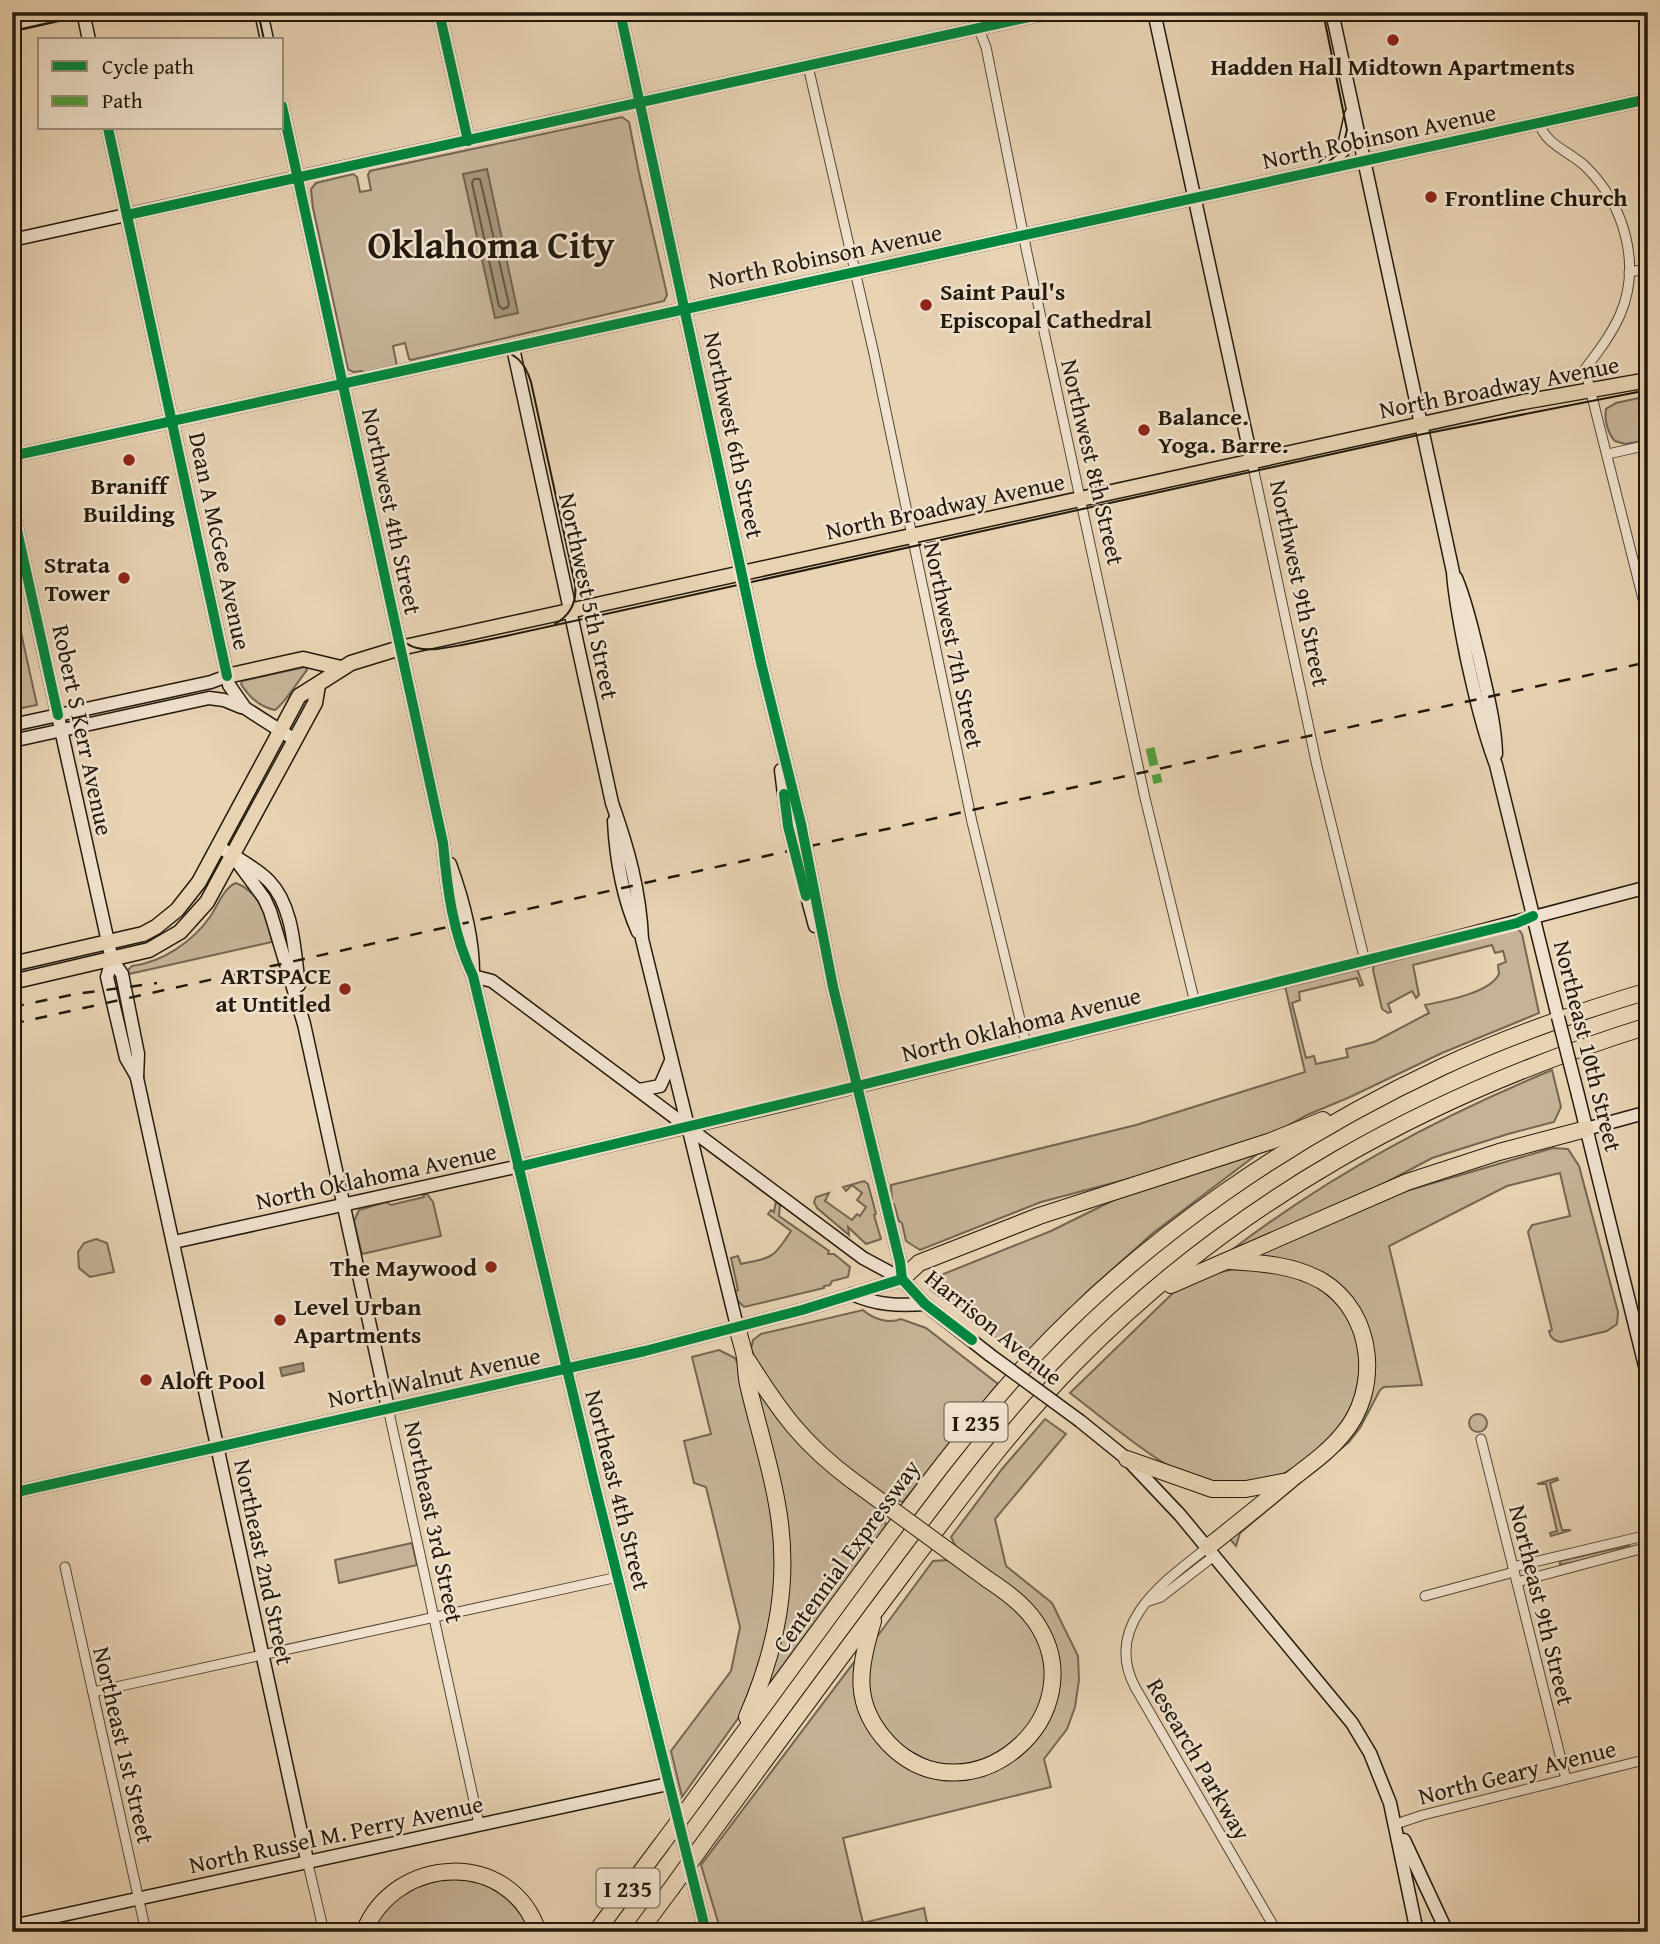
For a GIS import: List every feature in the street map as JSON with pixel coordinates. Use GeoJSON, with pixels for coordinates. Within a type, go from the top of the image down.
{"type":"FeatureCollection","features":[{"type":"Feature","properties":{"kind":"highway","name":"Centennial Expressway"},"geometry":{"type":"LineString","coordinates":[[596,1932],[945,1459],[1037,1354],[1105,1288],[1156,1244],[1210,1203],[1310,1137],[1396,1089],[1518,1035],[1648,991]]}},
{"type":"Feature","properties":{"kind":"highway","name":"I 235"},"geometry":{"type":"LineString","coordinates":[[639,1932],[973,1481],[1031,1411],[1091,1348],[1198,1254],[1286,1191],[1399,1125],[1508,1074],[1648,1026]]}},
{"type":"Feature","properties":{"kind":"highway"},"geometry":{"type":"LineString","coordinates":[[902,1279],[920,1263],[1027,1221],[1271,1142],[1396,1089]]}},
{"type":"Feature","properties":{"kind":"highway"},"geometry":{"type":"LineString","coordinates":[[1153,1293],[1407,1182],[1499,1152],[1586,1129]]}},
{"type":"Feature","properties":{"kind":"highway"},"geometry":{"type":"LineString","coordinates":[[1211,1551],[1343,1435],[1364,1396],[1368,1372],[1368,1357],[1362,1333],[1348,1306],[1324,1282],[1288,1267],[1224,1261]]}},
{"type":"Feature","properties":{"kind":"highway"},"geometry":{"type":"LineString","coordinates":[[733,1748],[758,1693],[772,1653],[783,1573],[778,1506],[747,1380],[737,1326]]}},
{"type":"Feature","properties":{"kind":"highway"},"geometry":{"type":"LineString","coordinates":[[744,1356],[784,1417],[816,1451],[1020,1604],[1037,1624],[1047,1646],[1052,1679],[1046,1708],[1034,1731],[1015,1752],[988,1766],[957,1772],[919,1765],[895,1750],[874,1726],[864,1704],[860,1680],[864,1652],[876,1610]]}},
{"type":"Feature","properties":{"kind":"highway"},"geometry":{"type":"LineString","coordinates":[[1127,1459],[1212,1489],[1246,1489],[1290,1481]]}},
{"type":"Feature","properties":{"kind":"highway"},"geometry":{"type":"LineString","coordinates":[[364,1932],[381,1902],[402,1884],[430,1873],[457,1871],[484,1877],[507,1889],[526,1909],[538,1932]]}},
{"type":"Feature","properties":{"kind":"main road","name":"North Broadway Avenue"},"geometry":{"type":"LineString","coordinates":[[12,964],[143,934],[170,917],[192,893],[219,847],[299,696],[341,668],[377,653],[1523,402],[1648,380]]}},
{"type":"Feature","properties":{"kind":"main road"},"geometry":{"type":"LineString","coordinates":[[228,676],[303,659],[341,668]]}},
{"type":"Feature","properties":{"kind":"main road"},"geometry":{"type":"LineString","coordinates":[[12,982],[112,960],[157,946],[189,925],[207,902],[233,856],[315,703],[318,685]]}},
{"type":"Feature","properties":{"kind":"street"},"geometry":{"type":"LineString","coordinates":[[12,24],[70,12]]}},
{"type":"Feature","properties":{"kind":"street"},"geometry":{"type":"LineString","coordinates":[[83,12],[89,38]]}},
{"type":"Feature","properties":{"kind":"street"},"geometry":{"type":"LineString","coordinates":[[261,12],[267,38]]}},
{"type":"Feature","properties":{"kind":"street"},"geometry":{"type":"LineString","coordinates":[[439,12],[468,141]]}},
{"type":"Feature","properties":{"kind":"street","name":"Northwest 6th Street"},"geometry":{"type":"LineString","coordinates":[[620,12],[776,727],[795,825],[801,878],[832,987],[902,1279]]}},
{"type":"Feature","properties":{"kind":"street","name":"Northwest 8th Street"},"geometry":{"type":"LineString","coordinates":[[972,12],[986,47],[1145,798],[1195,1003]]}},
{"type":"Feature","properties":{"kind":"street"},"geometry":{"type":"LineString","coordinates":[[12,240],[1052,12]]}},
{"type":"Feature","properties":{"kind":"street","name":"Northwest 9th Street"},"geometry":{"type":"LineString","coordinates":[[1154,12],[1314,753],[1365,961]]}},
{"type":"Feature","properties":{"kind":"street","name":"Northeast 10th Street"},"geometry":{"type":"LineString","coordinates":[[1332,12],[1453,572],[1454,599],[1474,692],[1484,734],[1496,765],[1648,1378]]}},
{"type":"Feature","properties":{"kind":"street"},"geometry":{"type":"LineString","coordinates":[[1644,12],[1648,25]]}},
{"type":"Feature","properties":{"kind":"street","name":"Northwest 7th Street"},"geometry":{"type":"LineString","coordinates":[[808,66],[855,272],[972,822],[1026,1044]]}},
{"type":"Feature","properties":{"kind":"street","name":"North Robinson Avenue"},"geometry":{"type":"LineString","coordinates":[[12,456],[1648,99]]}},
{"type":"Feature","properties":{"kind":"street"},"geometry":{"type":"LineString","coordinates":[[1317,171],[1332,162],[1343,150],[1352,107]]}},
{"type":"Feature","properties":{"kind":"street","name":"Northwest 4th Street"},"geometry":{"type":"LineString","coordinates":[[284,115],[443,843],[447,887],[464,959],[472,976]]}},
{"type":"Feature","properties":{"kind":"street"},"geometry":{"type":"LineString","coordinates":[[1539,122],[1546,138],[1586,167],[1611,200],[1627,241],[1629,272],[1625,303],[1607,341],[1585,369],[1647,615]]}},
{"type":"Feature","properties":{"kind":"street","name":"Dean A McGee Avenue"},"geometry":{"type":"LineString","coordinates":[[108,130],[229,685],[244,708],[297,736]]}},
{"type":"Feature","properties":{"kind":"street"},"geometry":{"type":"LineString","coordinates":[[1629,272],[1648,269]]}},
{"type":"Feature","properties":{"kind":"street","name":"Northwest 5th Street"},"geometry":{"type":"LineString","coordinates":[[513,348],[612,803],[629,851],[640,906],[642,940]]}},
{"type":"Feature","properties":{"kind":"street"},"geometry":{"type":"LineString","coordinates":[[1608,454],[1648,445]]}},
{"type":"Feature","properties":{"kind":"street","name":"Robert S Kerr Avenue"},"geometry":{"type":"LineString","coordinates":[[12,508],[112,960]]}},
{"type":"Feature","properties":{"kind":"street"},"geometry":{"type":"LineString","coordinates":[[12,725],[228,676]]}},
{"type":"Feature","properties":{"kind":"street","name":"Dean A McGee Avenue"},"geometry":{"type":"LineString","coordinates":[[228,676],[237,683],[246,698],[282,727]]}},
{"type":"Feature","properties":{"kind":"street"},"geometry":{"type":"LineString","coordinates":[[12,741],[209,698],[224,700],[244,708]]}},
{"type":"Feature","properties":{"kind":"street"},"geometry":{"type":"LineString","coordinates":[[612,803],[616,854],[627,908],[642,940],[737,1326]]}},
{"type":"Feature","properties":{"kind":"street","name":"Northeast 3rd Street"},"geometry":{"type":"LineString","coordinates":[[219,847],[270,882],[281,897],[292,938],[304,1024],[478,1824]]}},
{"type":"Feature","properties":{"kind":"street","name":"Northeast 3rd Street"},"geometry":{"type":"LineString","coordinates":[[233,856],[264,898],[270,911],[304,1024]]}},
{"type":"Feature","properties":{"kind":"street","name":"North Oklahoma Avenue"},"geometry":{"type":"LineString","coordinates":[[174,1242],[688,1127],[1517,923],[1534,916],[1648,887]]}},
{"type":"Feature","properties":{"kind":"street","name":"Northeast 2nd Street"},"geometry":{"type":"LineString","coordinates":[[112,960],[107,977],[126,1058],[137,1078],[324,1932]]}},
{"type":"Feature","properties":{"kind":"street","name":"Harrison Avenue"},"geometry":{"type":"LineString","coordinates":[[472,976],[492,981],[863,1258],[902,1279],[925,1304],[1127,1459],[1211,1551],[1352,1723],[1370,1753],[1385,1787],[1396,1824]]}},
{"type":"Feature","properties":{"kind":"street","name":"Northeast 4th Street"},"geometry":{"type":"LineString","coordinates":[[472,976],[706,1932]]}},
{"type":"Feature","properties":{"kind":"street"},"geometry":{"type":"LineString","coordinates":[[639,1090],[660,1086],[672,1061]]}},
{"type":"Feature","properties":{"kind":"street"},"geometry":{"type":"LineString","coordinates":[[1586,1129],[1648,1112]]}},
{"type":"Feature","properties":{"kind":"street","name":"North Walnut Avenue"},"geometry":{"type":"LineString","coordinates":[[12,1493],[567,1369],[737,1326],[902,1279]]}},
{"type":"Feature","properties":{"kind":"street"},"geometry":{"type":"LineString","coordinates":[[852,1294],[872,1303],[897,1306],[925,1304]]}},
{"type":"Feature","properties":{"kind":"street","name":"Northeast 9th Street"},"geometry":{"type":"LineString","coordinates":[[1481,1439],[1566,1780]]}},
{"type":"Feature","properties":{"kind":"street"},"geometry":{"type":"LineString","coordinates":[[1515,1574],[1648,1535]]}},
{"type":"Feature","properties":{"kind":"street"},"geometry":{"type":"LineString","coordinates":[[1425,1596],[1515,1574],[1648,1547]]}},
{"type":"Feature","properties":{"kind":"street","name":"Research Parkway"},"geometry":{"type":"LineString","coordinates":[[1211,1551],[1155,1590],[1134,1619],[1126,1653],[1131,1679],[1277,1932]]}},
{"type":"Feature","properties":{"kind":"street","name":"Northeast 1st Street"},"geometry":{"type":"LineString","coordinates":[[65,1567],[146,1932]]}},
{"type":"Feature","properties":{"kind":"street"},"geometry":{"type":"LineString","coordinates":[[93,1692],[618,1577]]}},
{"type":"Feature","properties":{"kind":"street","name":"North Geary Avenue"},"geometry":{"type":"LineString","coordinates":[[1396,1824],[1648,1759]]}},
{"type":"Feature","properties":{"kind":"street","name":"North Russel M. Perry Avenue"},"geometry":{"type":"LineString","coordinates":[[12,1926],[668,1784]]}},
{"type":"Feature","properties":{"kind":"street"},"geometry":{"type":"LineString","coordinates":[[1396,1824],[1417,1932]]}},
{"type":"Feature","properties":{"kind":"street"},"geometry":{"type":"LineString","coordinates":[[1396,1824],[1447,1932]]}},
{"type":"Feature","properties":{"kind":"shaded area"},"geometry":{"type":"Polygon","coordinates":[[[622,117],[629,122],[667,295],[664,301],[411,360],[405,343],[393,346],[397,366],[366,374],[348,369],[313,208],[311,189],[316,183],[353,174],[357,177],[360,192],[371,190],[368,175],[370,171],[622,117]]]}},
{"type":"Feature","properties":{"kind":"shaded area"},"geometry":{"type":"Polygon","coordinates":[[[1648,396],[1648,440],[1625,444],[1615,441],[1607,426],[1606,409],[1616,403],[1648,396]]]}},
{"type":"Feature","properties":{"kind":"shaded area"},"geometry":{"type":"Polygon","coordinates":[[[12,592],[37,705],[12,710],[12,592]]]}},
{"type":"Feature","properties":{"kind":"shaded area"},"geometry":{"type":"Polygon","coordinates":[[[305,667],[307,670],[275,710],[255,701],[241,684],[242,681],[305,667]]]}},
{"type":"Feature","properties":{"kind":"shaded area"},"geometry":{"type":"Polygon","coordinates":[[[236,883],[252,893],[262,907],[272,942],[129,974],[128,970],[132,966],[166,955],[195,935],[228,889],[236,883]]]}},
{"type":"Feature","properties":{"kind":"shaded area"},"geometry":{"type":"Polygon","coordinates":[[[1515,929],[1522,934],[1539,1013],[1442,1053],[1307,1115],[1271,1135],[1181,1165],[1041,1202],[920,1250],[906,1241],[902,1223],[892,1204],[891,1185],[1136,1125],[1305,1072],[1285,986],[1357,969],[1363,985],[1360,986],[1357,978],[1299,992],[1300,1000],[1292,1003],[1306,1058],[1314,1056],[1316,1064],[1348,1057],[1346,1049],[1374,1042],[1429,1013],[1425,1005],[1466,995],[1486,986],[1499,974],[1498,965],[1506,962],[1503,951],[1495,953],[1492,945],[1413,965],[1419,995],[1416,998],[1412,991],[1388,1004],[1391,1012],[1388,1013],[1382,1009],[1374,965],[1515,929]]]}},
{"type":"Feature","properties":{"kind":"shaded area"},"geometry":{"type":"Polygon","coordinates":[[[1552,1070],[1561,1107],[1554,1122],[1432,1158],[1357,1198],[1234,1251],[1233,1249],[1271,1221],[1387,1149],[1509,1088],[1552,1070]]]}},
{"type":"Feature","properties":{"kind":"shaded area"},"geometry":{"type":"Polygon","coordinates":[[[1553,1148],[1568,1149],[1579,1166],[1618,1312],[1617,1324],[1607,1331],[1561,1342],[1553,1339],[1549,1331],[1552,1330],[1528,1232],[1532,1225],[1570,1216],[1560,1173],[1507,1186],[1389,1246],[1422,1385],[1384,1387],[1380,1390],[1360,1428],[1349,1442],[1240,1533],[1236,1546],[1229,1538],[1368,1399],[1350,1299],[1258,1258],[1257,1253],[1382,1198],[1553,1148]]]}},
{"type":"Feature","properties":{"kind":"shaded area"},"geometry":{"type":"Polygon","coordinates":[[[1260,1152],[1153,1233],[1088,1291],[1023,1358],[930,1289],[931,1279],[1051,1231],[1126,1194],[1260,1152]]]}},
{"type":"Feature","properties":{"kind":"shaded area"},"geometry":{"type":"Polygon","coordinates":[[[864,1181],[868,1184],[881,1239],[866,1244],[848,1227],[849,1235],[817,1208],[814,1202],[816,1197],[829,1193],[825,1201],[852,1220],[857,1214],[860,1216],[866,1207],[857,1200],[862,1193],[852,1185],[846,1191],[843,1187],[864,1181]]]}},
{"type":"Feature","properties":{"kind":"shaded area"},"geometry":{"type":"Polygon","coordinates":[[[427,1194],[433,1202],[441,1236],[362,1254],[354,1221],[359,1210],[386,1202],[391,1205],[427,1194]]]}},
{"type":"Feature","properties":{"kind":"shaded area"},"geometry":{"type":"Polygon","coordinates":[[[776,1201],[780,1205],[779,1216],[829,1251],[828,1254],[834,1254],[850,1267],[848,1277],[832,1281],[824,1288],[744,1307],[737,1300],[735,1291],[738,1290],[731,1258],[738,1256],[741,1264],[752,1262],[766,1258],[780,1247],[791,1231],[768,1214],[771,1210],[774,1212],[776,1201]]]}},
{"type":"Feature","properties":{"kind":"shaded area"},"geometry":{"type":"Polygon","coordinates":[[[96,1239],[107,1243],[114,1272],[90,1277],[79,1268],[78,1252],[84,1243],[96,1239]]]}},
{"type":"Feature","properties":{"kind":"shaded area"},"geometry":{"type":"Polygon","coordinates":[[[1235,1269],[1293,1275],[1324,1291],[1336,1302],[1354,1331],[1360,1364],[1351,1412],[1316,1452],[1292,1469],[1270,1479],[1217,1485],[1181,1473],[1161,1461],[1070,1393],[1177,1289],[1216,1273],[1235,1269]]]}},
{"type":"Feature","properties":{"kind":"shaded area"},"geometry":{"type":"Polygon","coordinates":[[[863,1310],[881,1320],[901,1319],[926,1328],[998,1384],[903,1502],[890,1499],[820,1448],[761,1371],[751,1349],[753,1340],[761,1334],[863,1310]]]}},
{"type":"Feature","properties":{"kind":"shaded area"},"geometry":{"type":"Polygon","coordinates":[[[719,1350],[735,1358],[741,1370],[778,1542],[773,1628],[739,1717],[682,1797],[671,1751],[731,1671],[740,1627],[706,1487],[694,1483],[684,1441],[711,1434],[692,1357],[719,1350]]]}},
{"type":"Feature","properties":{"kind":"shaded area"},"geometry":{"type":"Polygon","coordinates":[[[758,1387],[882,1511],[886,1526],[766,1688],[784,1616],[754,1388],[758,1387]]]}},
{"type":"Feature","properties":{"kind":"shaded area"},"geometry":{"type":"Polygon","coordinates":[[[1478,1414],[1484,1417],[1487,1423],[1484,1429],[1478,1432],[1472,1429],[1469,1423],[1472,1417],[1478,1414]]]}},
{"type":"Feature","properties":{"kind":"shaded area"},"geometry":{"type":"Polygon","coordinates":[[[1045,1419],[1066,1434],[995,1519],[1006,1566],[1052,1603],[1078,1656],[1079,1680],[1075,1707],[1067,1729],[1044,1759],[1051,1787],[843,1838],[863,1923],[924,1908],[929,1932],[721,1932],[701,1865],[855,1661],[883,1746],[961,1777],[1043,1726],[1054,1649],[957,1549],[951,1537],[1002,1469],[1045,1419]]]}},
{"type":"Feature","properties":{"kind":"shaded area"},"geometry":{"type":"Polygon","coordinates":[[[1557,1478],[1558,1480],[1550,1483],[1562,1530],[1571,1530],[1551,1536],[1550,1533],[1557,1531],[1546,1484],[1537,1484],[1557,1478]]]}},
{"type":"Feature","properties":{"kind":"shaded area"},"geometry":{"type":"Polygon","coordinates":[[[412,1543],[417,1565],[339,1583],[335,1560],[412,1543]]]}},
{"type":"Feature","properties":{"kind":"shaded area"},"geometry":{"type":"Polygon","coordinates":[[[1630,1545],[1603,1556],[1560,1565],[1560,1561],[1630,1545]]]}},
{"type":"Feature","properties":{"kind":"shaded area"},"geometry":{"type":"Polygon","coordinates":[[[948,1560],[1012,1603],[1039,1638],[1047,1678],[1037,1716],[1006,1751],[967,1766],[932,1763],[893,1742],[867,1698],[868,1649],[933,1561],[948,1560]]]}},
{"type":"Feature","properties":{"kind":"shaded area"},"geometry":{"type":"Polygon","coordinates":[[[471,1878],[491,1888],[514,1905],[532,1932],[370,1932],[385,1906],[426,1880],[471,1878]]]}},
{"type":"Feature","properties":{"kind":"water"},"geometry":{"type":"Polygon","coordinates":[[[487,169],[518,313],[495,318],[463,174],[487,169]]]}},
{"type":"Feature","properties":{"kind":"water"},"geometry":{"type":"Polygon","coordinates":[[[303,1363],[304,1371],[282,1376],[280,1368],[303,1363]]]}},
{"type":"Feature","properties":{"kind":"tram line"},"geometry":{"type":"LineString","coordinates":[[12,31],[98,12]]}},
{"type":"Feature","properties":{"kind":"tram line"},"geometry":{"type":"LineString","coordinates":[[258,12],[264,38]]}},
{"type":"Feature","properties":{"kind":"tram line"},"geometry":{"type":"LineString","coordinates":[[12,453],[1325,165],[1342,150],[1347,130],[1323,12]]}},
{"type":"Feature","properties":{"kind":"tram line"},"geometry":{"type":"LineString","coordinates":[[1645,12],[1648,22]]}},
{"type":"Feature","properties":{"kind":"tram line"},"geometry":{"type":"LineString","coordinates":[[284,129],[390,617],[401,639],[418,648],[438,649],[506,636],[1423,434],[1648,390]]}},
{"type":"Feature","properties":{"kind":"tram line"},"geometry":{"type":"LineString","coordinates":[[494,349],[518,359],[531,382],[575,584],[572,607],[555,624]]}},
{"type":"Feature","properties":{"kind":"railway"},"geometry":{"type":"LineString","coordinates":[[12,1024],[1648,662]]}},
{"type":"Feature","properties":{"kind":"railway"},"geometry":{"type":"LineString","coordinates":[[12,1007],[76,994],[157,983]]}},
{"type":"Feature","properties":{"kind":"marked path"},"geometry":{"type":"LineString","coordinates":[[1150,748],[1158,783]]}},
{"type":"Feature","properties":{"kind":"cycle path"},"geometry":{"type":"LineString","coordinates":[[439,12],[468,141]]}},
{"type":"Feature","properties":{"kind":"cycle path"},"geometry":{"type":"LineString","coordinates":[[620,12],[761,663],[801,824],[833,987],[902,1279]]}},
{"type":"Feature","properties":{"kind":"cycle path"},"geometry":{"type":"LineString","coordinates":[[127,215],[1052,12]]}},
{"type":"Feature","properties":{"kind":"cycle path"},"geometry":{"type":"LineString","coordinates":[[12,456],[1648,99]]}},
{"type":"Feature","properties":{"kind":"cycle path"},"geometry":{"type":"LineString","coordinates":[[284,115],[443,843],[456,928],[473,976],[594,1482],[706,1932]]}},
{"type":"Feature","properties":{"kind":"cycle path"},"geometry":{"type":"LineString","coordinates":[[108,130],[227,676]]}},
{"type":"Feature","properties":{"kind":"cycle path"},"geometry":{"type":"LineString","coordinates":[[12,508],[58,715]]}},
{"type":"Feature","properties":{"kind":"cycle path"},"geometry":{"type":"LineString","coordinates":[[784,794],[788,826],[806,896]]}},
{"type":"Feature","properties":{"kind":"cycle path"},"geometry":{"type":"LineString","coordinates":[[518,1167],[1517,923],[1533,916]]}},
{"type":"Feature","properties":{"kind":"cycle path"},"geometry":{"type":"LineString","coordinates":[[902,1279],[925,1304],[972,1340]]}},
{"type":"Feature","properties":{"kind":"cycle path"},"geometry":{"type":"LineString","coordinates":[[12,1493],[645,1351],[802,1310],[902,1279]]}},
{"type":"Feature","properties":{"kind":"place","name":"Hadden Hall Midtown Apartments"},"geometry":{"type":"Point","coordinates":[1393,40]}},
{"type":"Feature","properties":{"kind":"place","name":"Frontline Church"},"geometry":{"type":"Point","coordinates":[1431,197]}},
{"type":"Feature","properties":{"kind":"place","name":"Saint Paul's Episcopal Cathedral"},"geometry":{"type":"Point","coordinates":[926,305]}},
{"type":"Feature","properties":{"kind":"place","name":"Balance. Yoga. Barre."},"geometry":{"type":"Point","coordinates":[1144,430]}},
{"type":"Feature","properties":{"kind":"place","name":"Braniff Building"},"geometry":{"type":"Point","coordinates":[129,460]}},
{"type":"Feature","properties":{"kind":"place","name":"Strata Tower"},"geometry":{"type":"Point","coordinates":[124,578]}},
{"type":"Feature","properties":{"kind":"place","name":"ARTSPACE at Untitled"},"geometry":{"type":"Point","coordinates":[345,989]}},
{"type":"Feature","properties":{"kind":"place","name":"The Maywood"},"geometry":{"type":"Point","coordinates":[491,1267]}},
{"type":"Feature","properties":{"kind":"place","name":"Level Urban Apartments"},"geometry":{"type":"Point","coordinates":[280,1320]}},
{"type":"Feature","properties":{"kind":"place","name":"Aloft Pool"},"geometry":{"type":"Point","coordinates":[146,1380]}},
{"type":"Feature","properties":{"kind":"district","name":"Oklahoma City"},"geometry":{"type":"Point","coordinates":[491,244]}}]}
